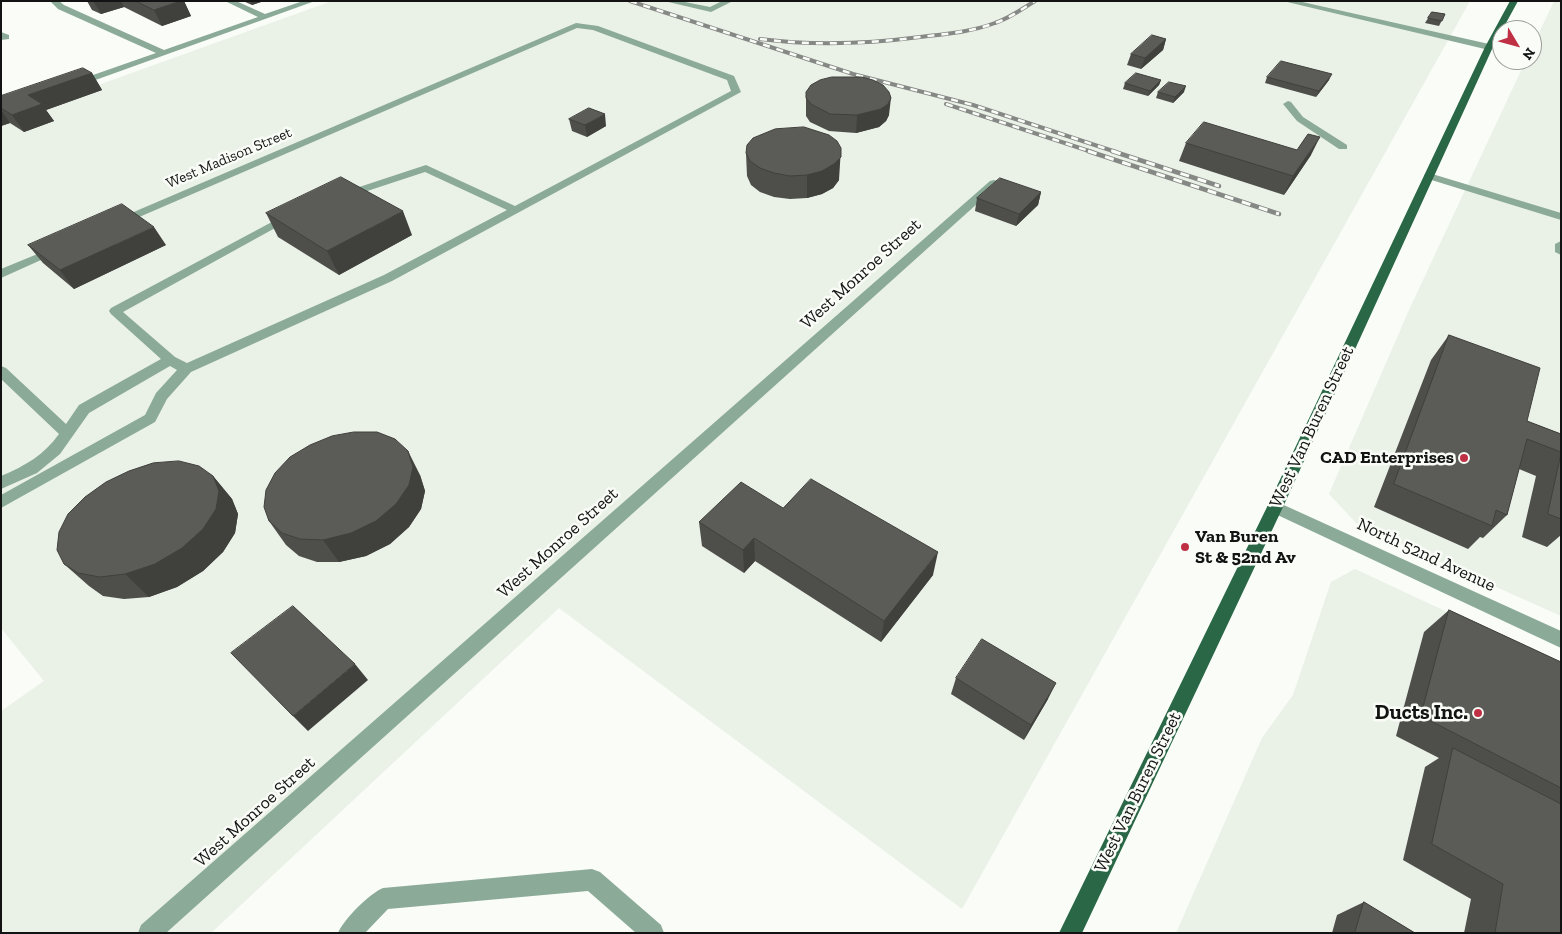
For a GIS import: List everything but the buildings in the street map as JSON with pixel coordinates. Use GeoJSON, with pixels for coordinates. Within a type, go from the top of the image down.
{"type":"FeatureCollection","features":[{"type":"Feature","properties":{"kind":"main road","name":"West Van Buren Street"},"geometry":{"type":"LineString","coordinates":[[1070,933],[1275,507],[1488,47],[1514,1]]}},
{"type":"Feature","properties":{"kind":"street"},"geometry":{"type":"LineString","coordinates":[[54,1],[62,7],[164,53]]}},
{"type":"Feature","properties":{"kind":"street"},"geometry":{"type":"LineString","coordinates":[[229,1],[264,18]]}},
{"type":"Feature","properties":{"kind":"street"},"geometry":{"type":"LineString","coordinates":[[64,88],[311,1]]}},
{"type":"Feature","properties":{"kind":"street"},"geometry":{"type":"LineString","coordinates":[[668,1],[711,10],[729,1]]}},
{"type":"Feature","properties":{"kind":"street"},"geometry":{"type":"LineString","coordinates":[[1287,1],[1488,47]]}},
{"type":"Feature","properties":{"kind":"street","name":"West Madison Street"},"geometry":{"type":"LineString","coordinates":[[111,225],[576,25],[595,28],[731,78],[736,92],[514,210]]}},
{"type":"Feature","properties":{"kind":"street"},"geometry":{"type":"LineString","coordinates":[[1,34],[6,37],[1,38]]}},
{"type":"Feature","properties":{"kind":"street"},"geometry":{"type":"LineString","coordinates":[[1288,104],[1300,119],[1343,147]]}},
{"type":"Feature","properties":{"kind":"street"},"geometry":{"type":"LineString","coordinates":[[336,198],[426,168],[514,210]]}},
{"type":"Feature","properties":{"kind":"street"},"geometry":{"type":"LineString","coordinates":[[1429,176],[1561,217]]}},
{"type":"Feature","properties":{"kind":"street","name":"West Monroe Street"},"geometry":{"type":"LineString","coordinates":[[149,933],[994,183]]}},
{"type":"Feature","properties":{"kind":"street"},"geometry":{"type":"LineString","coordinates":[[1,502],[150,418],[161,396],[186,369],[388,278],[514,210]]}},
{"type":"Feature","properties":{"kind":"street"},"geometry":{"type":"LineString","coordinates":[[186,369],[170,360],[115,311],[283,220],[300,213]]}},
{"type":"Feature","properties":{"kind":"street"},"geometry":{"type":"LineString","coordinates":[[1561,244],[1561,252]]}},
{"type":"Feature","properties":{"kind":"street"},"geometry":{"type":"LineString","coordinates":[[1,274],[66,245]]}},
{"type":"Feature","properties":{"kind":"street"},"geometry":{"type":"LineString","coordinates":[[1,483],[32,468],[56,450],[84,409],[170,360]]}},
{"type":"Feature","properties":{"kind":"street"},"geometry":{"type":"LineString","coordinates":[[1,371],[67,434]]}},
{"type":"Feature","properties":{"kind":"street","name":"North 52nd Avenue"},"geometry":{"type":"LineString","coordinates":[[1275,507],[1561,640]]}},
{"type":"Feature","properties":{"kind":"street"},"geometry":{"type":"LineString","coordinates":[[349,933],[383,899],[592,880],[653,933]]}},
{"type":"Feature","properties":{"kind":"shaded area"},"geometry":{"type":"Polygon","coordinates":[[[332,1],[1470,1],[962,909],[559,608],[211,933],[1,933],[1,711],[44,681],[1,628],[1,120],[332,1]]]}},
{"type":"Feature","properties":{"kind":"shaded area"},"geometry":{"type":"Polygon","coordinates":[[[1554,1],[1561,1],[1561,616],[1358,525],[1329,494],[1409,310],[1521,70],[1542,70],[1542,27],[1554,1]]]}},
{"type":"Feature","properties":{"kind":"shaded area"},"geometry":{"type":"Polygon","coordinates":[[[1355,569],[1561,665],[1561,933],[1176,933],[1262,738],[1293,695],[1331,582],[1355,569]]]}},
{"type":"Feature","properties":{"kind":"railway"},"geometry":{"type":"LineString","coordinates":[[630,1],[853,74],[973,105],[1116,152]]}},
{"type":"Feature","properties":{"kind":"railway"},"geometry":{"type":"LineString","coordinates":[[760,39],[800,43],[840,43],[948,34],[977,29],[1000,21],[1035,1]]}},
{"type":"Feature","properties":{"kind":"railway"},"geometry":{"type":"LineString","coordinates":[[946,104],[1092,152]]}},
{"type":"Feature","properties":{"kind":"railway"},"geometry":{"type":"LineString","coordinates":[[1088,151],[1279,214]]}},
{"type":"Feature","properties":{"kind":"railway"},"geometry":{"type":"LineString","coordinates":[[1112,151],[1219,186]]}},
{"type":"Feature","properties":{"kind":"place","name":"CAD Enterprises"},"geometry":{"type":"Point","coordinates":[1464,458]}},
{"type":"Feature","properties":{"kind":"place","name":"Van Buren St & 52nd Av"},"geometry":{"type":"Point","coordinates":[1185,547]}},
{"type":"Feature","properties":{"kind":"place","name":"Ducts Inc."},"geometry":{"type":"Point","coordinates":[1478,713]}}]}
